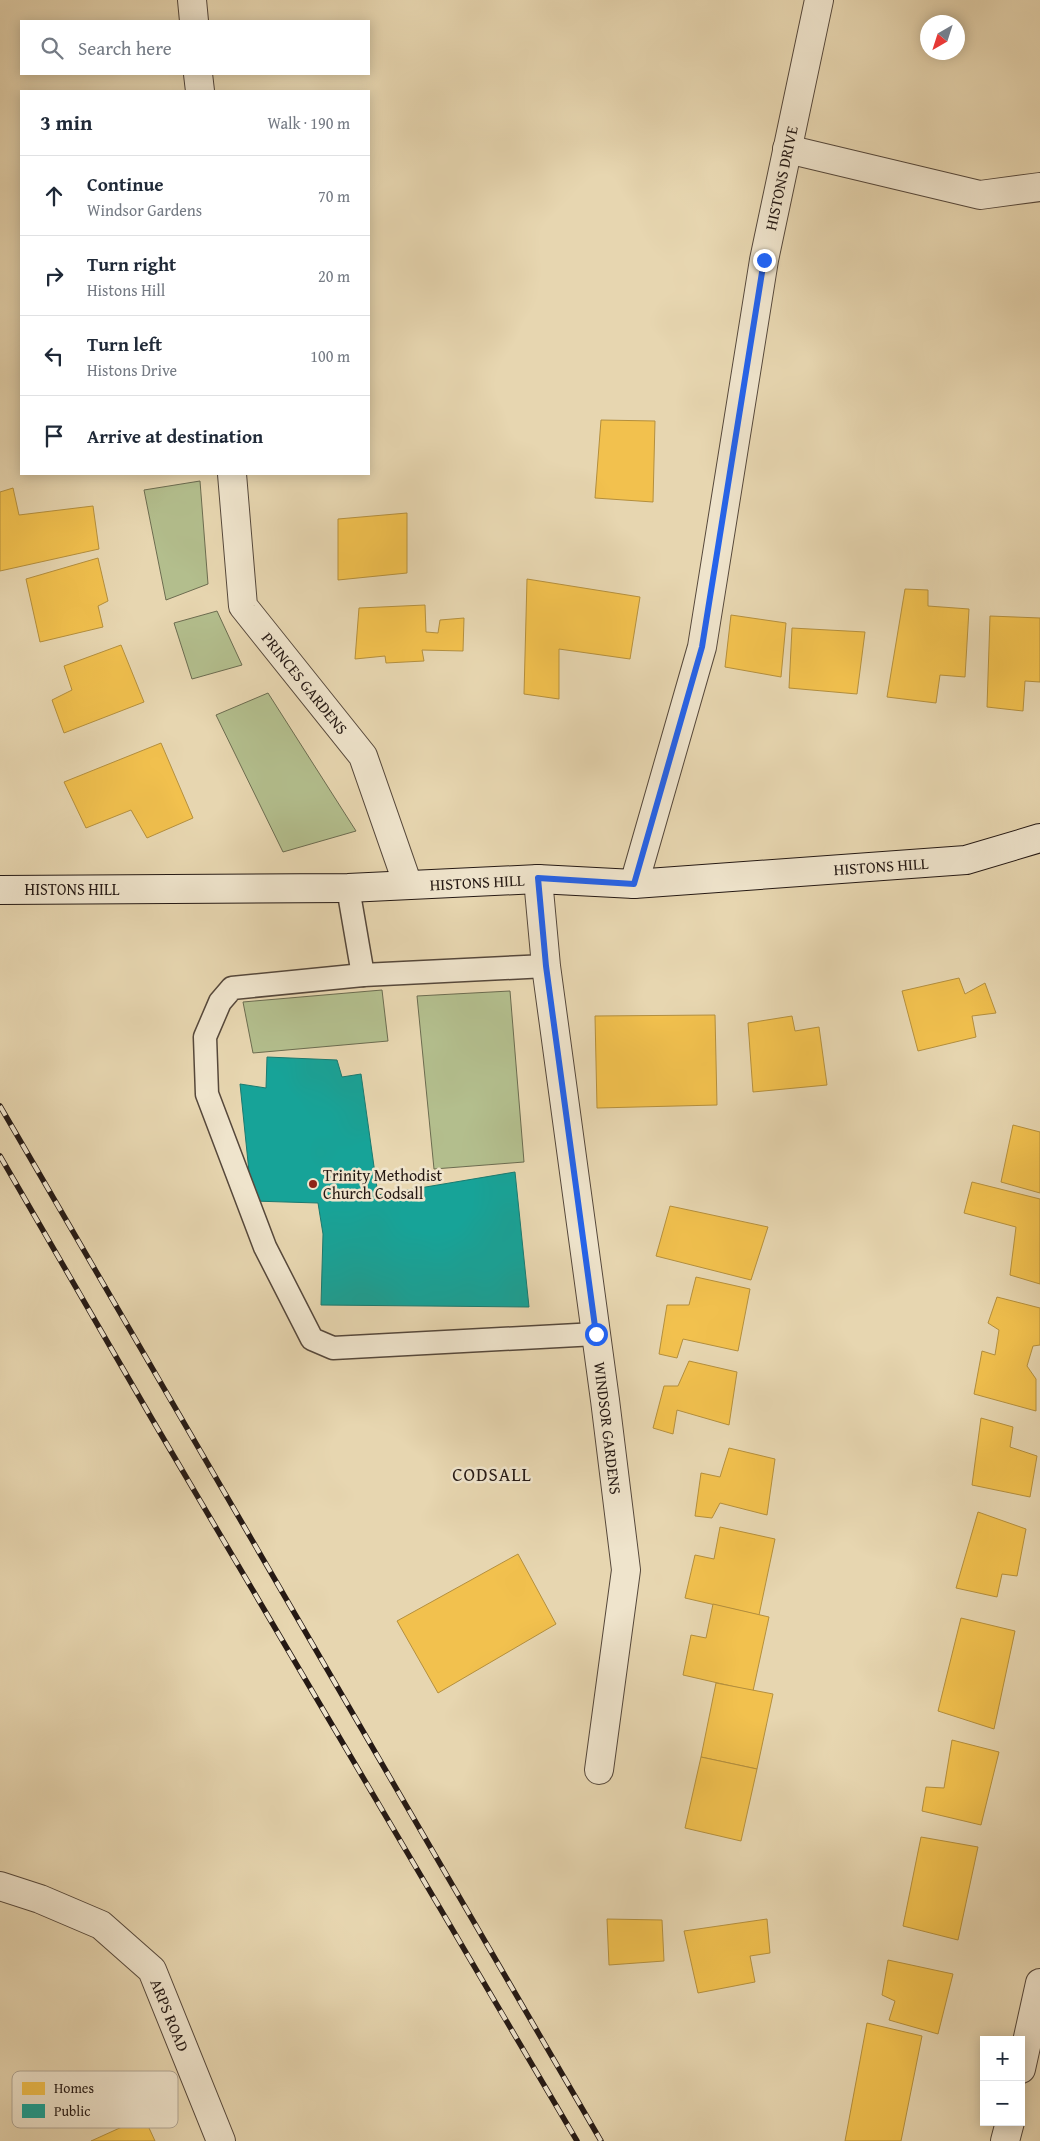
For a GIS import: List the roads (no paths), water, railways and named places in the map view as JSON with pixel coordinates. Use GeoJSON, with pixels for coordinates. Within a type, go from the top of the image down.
{"type":"FeatureCollection","features":[{"type":"Feature","properties":{"kind":"street"},"geometry":{"type":"LineString","coordinates":[[192,0],[194,20]]}},
{"type":"Feature","properties":{"kind":"street","name":"HISTONS DRIVE"},"geometry":{"type":"LineString","coordinates":[[634,884],[702,647],[764,260],[819,0]]}},
{"type":"Feature","properties":{"kind":"street"},"geometry":{"type":"LineString","coordinates":[[198,75],[200,90]]}},
{"type":"Feature","properties":{"kind":"street"},"geometry":{"type":"LineString","coordinates":[[787,149],[980,195],[1040,187]]}},
{"type":"Feature","properties":{"kind":"street","name":"PRINCES GARDENS"},"geometry":{"type":"LineString","coordinates":[[232,475],[244,606],[363,756],[408,885]]}},
{"type":"Feature","properties":{"kind":"street","name":"HISTONS HILL"},"geometry":{"type":"LineString","coordinates":[[0,890],[348,888],[538,878],[634,884],[966,860],[1040,838]]}},
{"type":"Feature","properties":{"kind":"street","name":"WINDSOR GARDENS"},"geometry":{"type":"LineString","coordinates":[[538,878],[546,966],[626,1570],[599,1770]]}},
{"type":"Feature","properties":{"kind":"street","name":"ARPS ROAD"},"geometry":{"type":"LineString","coordinates":[[0,1886],[40,1899],[101,1925],[152,1970],[221,2141]]}},
{"type":"Feature","properties":{"kind":"street"},"geometry":{"type":"LineString","coordinates":[[1025,2051],[1040,1983]]}},
{"type":"Feature","properties":{"kind":"street"},"geometry":{"type":"LineString","coordinates":[[1006,2141],[1009,2126]]}},
{"type":"Feature","properties":{"kind":"lane"},"geometry":{"type":"LineString","coordinates":[[348,888],[363,975]]}},
{"type":"Feature","properties":{"kind":"lane"},"geometry":{"type":"LineString","coordinates":[[546,966],[363,975],[232,988],[220,1002],[206,1037],[207,1094],[265,1247],[312,1339],[333,1348],[596,1334]]}},
{"type":"Feature","properties":{"kind":"railway"},"geometry":{"type":"LineString","coordinates":[[0,1106],[601,2141]]}},
{"type":"Feature","properties":{"kind":"railway"},"geometry":{"type":"LineString","coordinates":[[0,1156],[152,1419],[577,2141]]}},
{"type":"Feature","properties":{"kind":"place","name":"Trinity Methodist Church Codsall"},"geometry":{"type":"Point","coordinates":[313,1184]}},
{"type":"Feature","properties":{"kind":"district","name":"CODSALL"},"geometry":{"type":"Point","coordinates":[492,1474]}}]}
